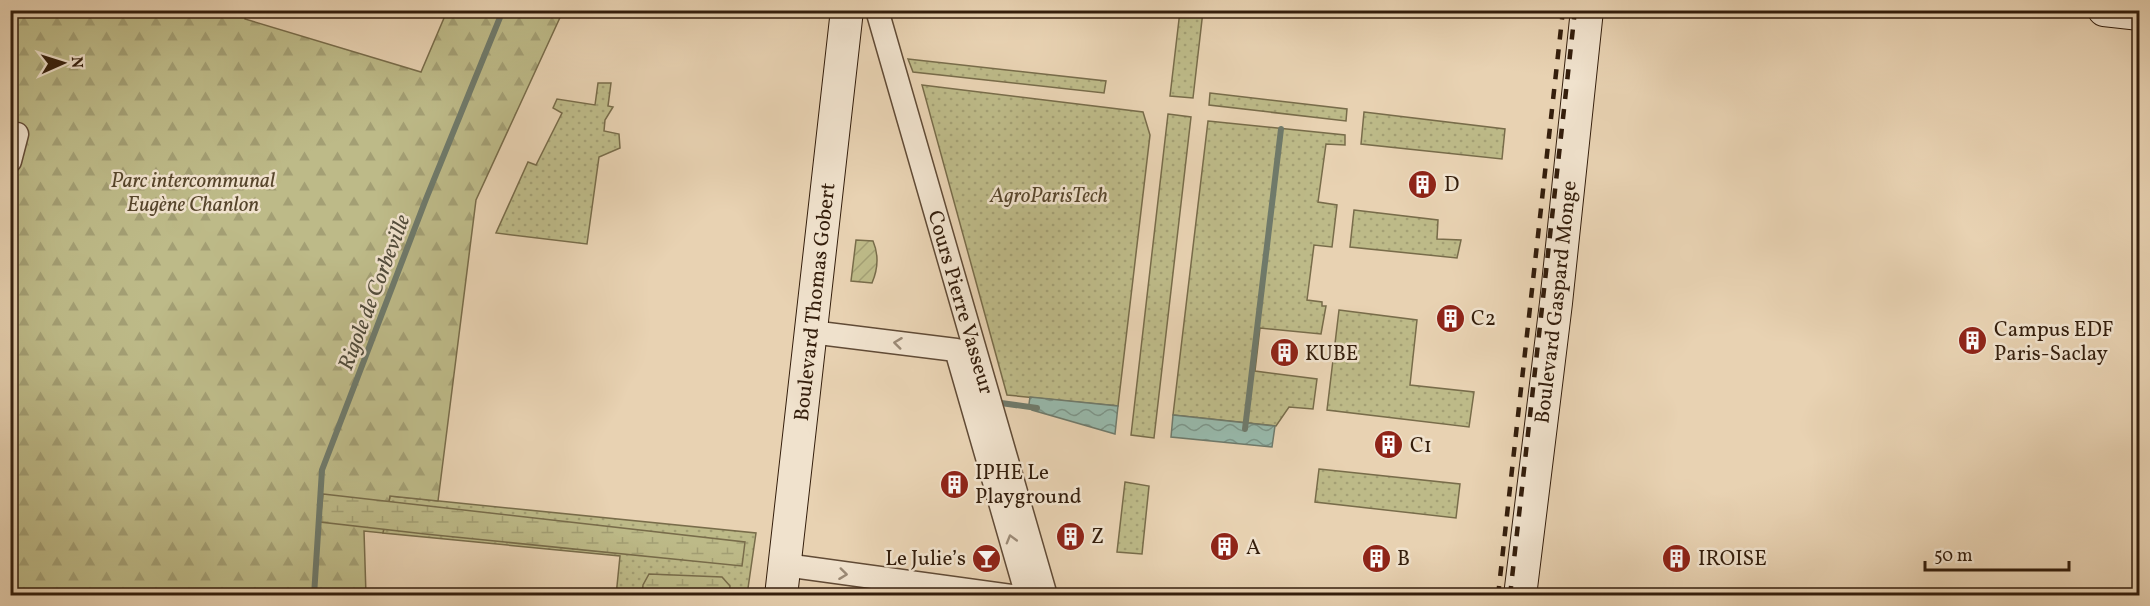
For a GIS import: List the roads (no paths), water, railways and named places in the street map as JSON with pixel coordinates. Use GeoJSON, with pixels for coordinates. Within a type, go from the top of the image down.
{"type":"FeatureCollection","features":[{"type":"Feature","properties":{"kind":"street","name":"Boulevard Thomas Gobert"},"geometry":{"type":"LineString","coordinates":[[781,596],[847,10]]}},
{"type":"Feature","properties":{"kind":"street","name":"Cours Pierre Vasseur"},"geometry":{"type":"LineString","coordinates":[[877,10],[1046,596]]}},
{"type":"Feature","properties":{"kind":"street","name":"Boulevard Gaspard Monge"},"geometry":{"type":"LineString","coordinates":[[1520,596],[1554,325],[1587,10]]}},
{"type":"Feature","properties":{"kind":"street"},"geometry":{"type":"LineString","coordinates":[[2104,10],[2139,14]]}},
{"type":"Feature","properties":{"kind":"street"},"geometry":{"type":"LineString","coordinates":[[10,161],[17,134]]}},
{"type":"Feature","properties":{"kind":"street"},"geometry":{"type":"LineString","coordinates":[[811,332],[956,350],[1027,596]]}},
{"type":"Feature","properties":{"kind":"street"},"geometry":{"type":"LineString","coordinates":[[785,565],[1011,596]]}},
{"type":"Feature","properties":{"kind":"water"},"geometry":{"type":"Polygon","coordinates":[[[1030,397],[1118,406],[1115,434],[1032,410],[1029,404],[1030,397]]]}},
{"type":"Feature","properties":{"kind":"water"},"geometry":{"type":"Polygon","coordinates":[[[1173,415],[1275,426],[1272,447],[1171,437],[1173,415]]]}},
{"type":"Feature","properties":{"kind":"waterway","name":"Rigole de Corbeville"},"geometry":{"type":"LineString","coordinates":[[314,596],[322,470],[426,199],[503,10]]}},
{"type":"Feature","properties":{"kind":"waterway"},"geometry":{"type":"LineString","coordinates":[[1245,429],[1281,129]]}},
{"type":"Feature","properties":{"kind":"waterway"},"geometry":{"type":"LineString","coordinates":[[994,402],[1037,408]]}},
{"type":"Feature","properties":{"kind":"railway"},"geometry":{"type":"LineString","coordinates":[[1498,596],[1563,10]]}},
{"type":"Feature","properties":{"kind":"railway"},"geometry":{"type":"LineString","coordinates":[[1510,596],[1575,10]]}},
{"type":"Feature","properties":{"kind":"place","name":"D"},"geometry":{"type":"Point","coordinates":[1423,184]}},
{"type":"Feature","properties":{"kind":"place","name":"C2"},"geometry":{"type":"Point","coordinates":[1450,318]}},
{"type":"Feature","properties":{"kind":"place","name":"Campus EDF Paris-Saclay"},"geometry":{"type":"Point","coordinates":[1973,341]}},
{"type":"Feature","properties":{"kind":"place","name":"KUBE"},"geometry":{"type":"Point","coordinates":[1284,353]}},
{"type":"Feature","properties":{"kind":"place","name":"C1"},"geometry":{"type":"Point","coordinates":[1389,445]}},
{"type":"Feature","properties":{"kind":"place","name":"IPHE Le Playground"},"geometry":{"type":"Point","coordinates":[954,484]}},
{"type":"Feature","properties":{"kind":"place","name":"Z"},"geometry":{"type":"Point","coordinates":[1070,536]}},
{"type":"Feature","properties":{"kind":"place","name":"A"},"geometry":{"type":"Point","coordinates":[1225,547]}},
{"type":"Feature","properties":{"kind":"place","name":"Le Julie’s"},"geometry":{"type":"Point","coordinates":[987,558]}},
{"type":"Feature","properties":{"kind":"place","name":"B"},"geometry":{"type":"Point","coordinates":[1376,558]}},
{"type":"Feature","properties":{"kind":"place","name":"IROISE"},"geometry":{"type":"Point","coordinates":[1677,558]}},
{"type":"Feature","properties":{"kind":"park label","name":"Parc intercommunal Eugène Chanlon"},"geometry":{"type":"Point","coordinates":[193,192]}},
{"type":"Feature","properties":{"kind":"park label","name":"AgroParisTech"},"geometry":{"type":"Point","coordinates":[1049,195]}}]}
